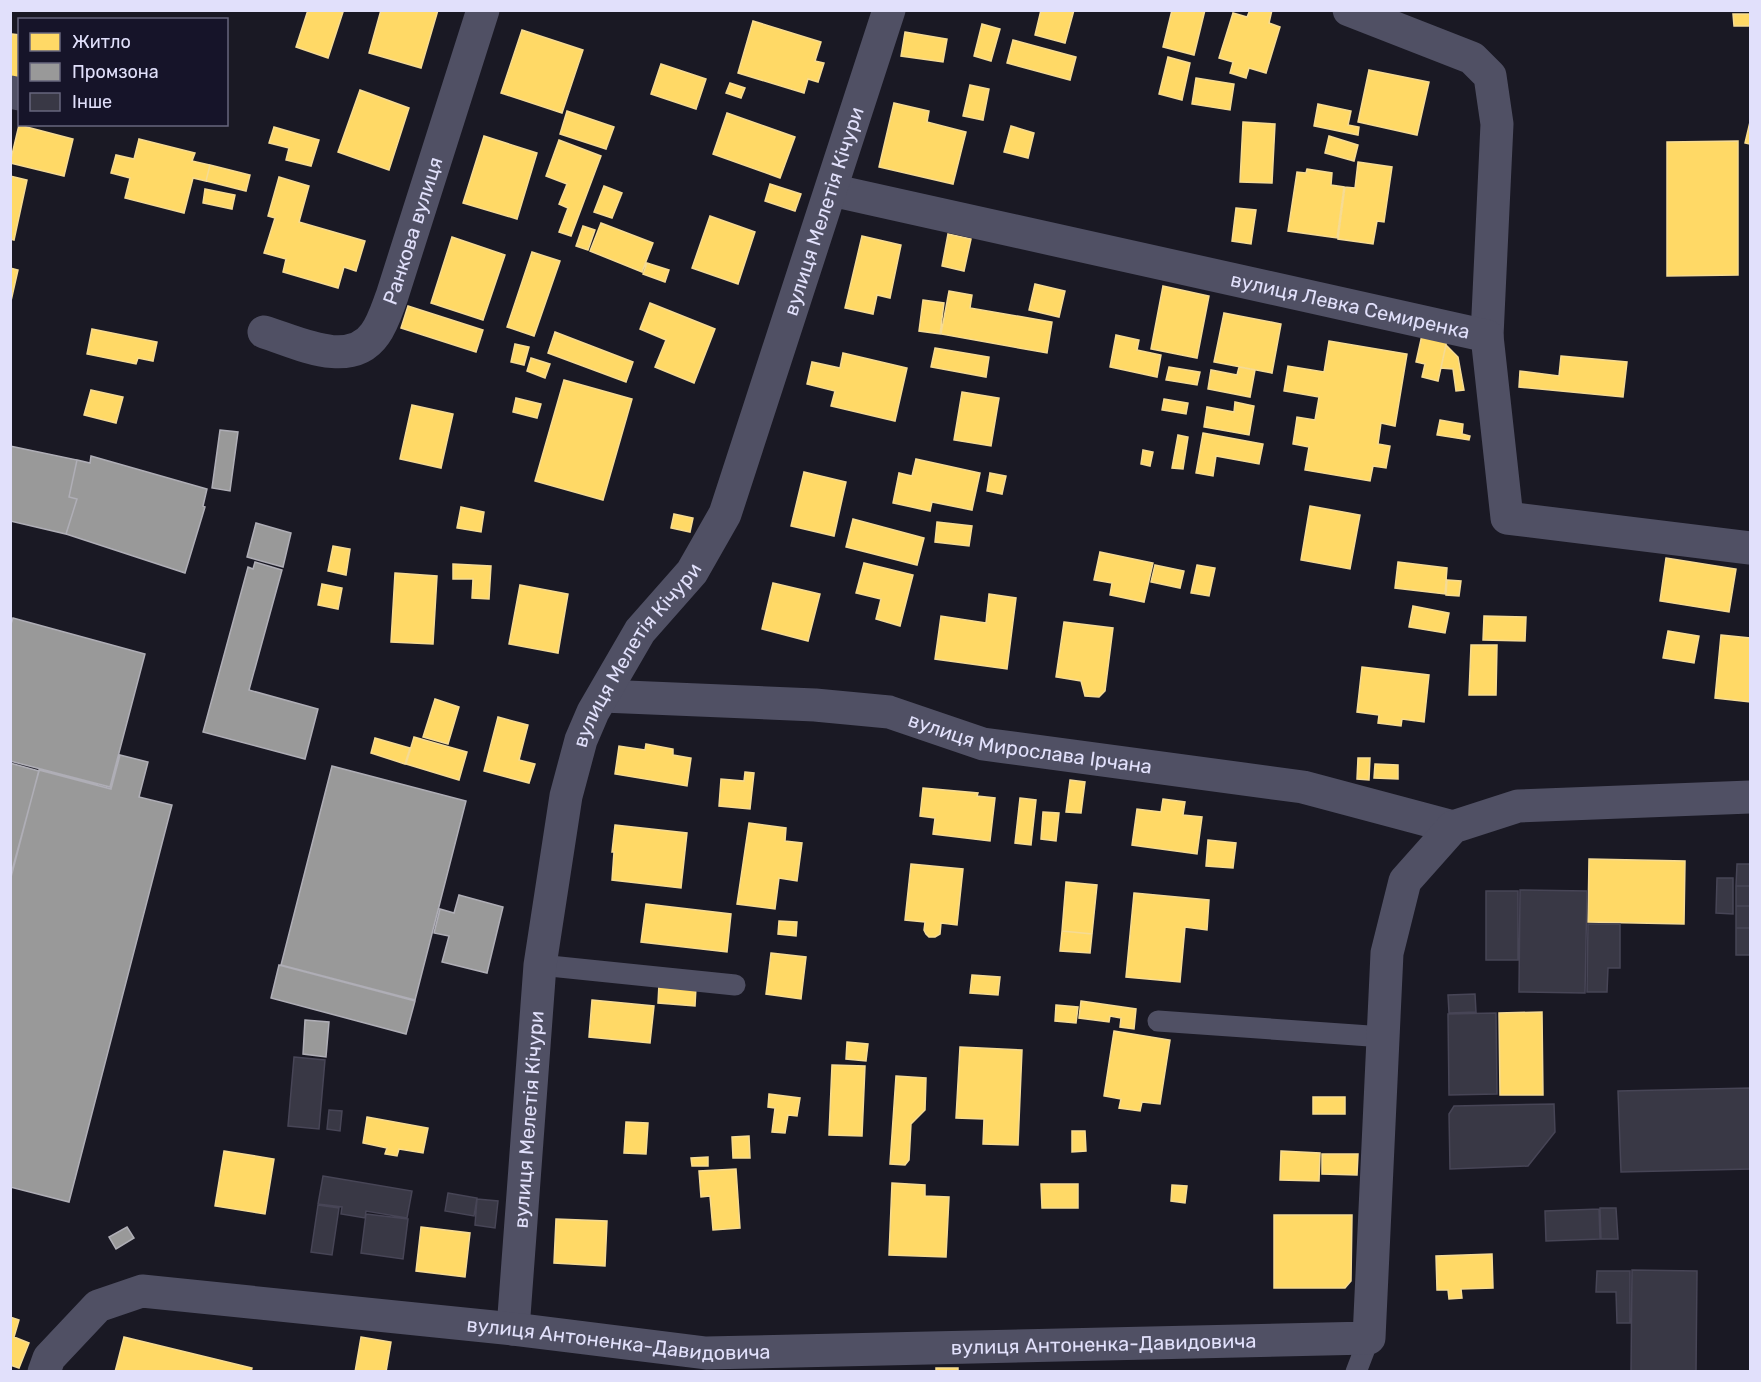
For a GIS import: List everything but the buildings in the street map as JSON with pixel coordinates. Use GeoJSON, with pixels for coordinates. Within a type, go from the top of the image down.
{"type":"FeatureCollection","features":[{"type":"Feature","properties":{"kind":"street","name":"Ранкова вулиця"},"geometry":{"type":"LineString","coordinates":[[264,332],[318,349],[339,353],[358,349],[374,336],[392,296],[483,10]]}},
{"type":"Feature","properties":{"kind":"street","name":"вулиця Мелетія Кічури"},"geometry":{"type":"LineString","coordinates":[[513,1329],[540,965],[566,796],[581,740],[593,712],[640,631],[692,572],[725,514],[889,10]]}},
{"type":"Feature","properties":{"kind":"street"},"geometry":{"type":"LineString","coordinates":[[1349,10],[1472,58],[1490,76],[1497,124],[1487,336]]}},
{"type":"Feature","properties":{"kind":"street","name":"вулиця Левка Семиренка"},"geometry":{"type":"LineString","coordinates":[[831,190],[1487,336],[1507,518],[1750,548]]}},
{"type":"Feature","properties":{"kind":"street","name":"вулиця Мирослава Ірчана"},"geometry":{"type":"LineString","coordinates":[[603,696],[815,705],[889,712],[983,744],[1303,787],[1453,827]]}},
{"type":"Feature","properties":{"kind":"street"},"geometry":{"type":"LineString","coordinates":[[1369,1338],[1387,953],[1405,881],[1453,827],[1518,806],[1750,797]]}},
{"type":"Feature","properties":{"kind":"street","name":"вулиця Антоненка-Давидовича"},"geometry":{"type":"LineString","coordinates":[[44,1371],[49,1358],[98,1306],[142,1290],[513,1329],[707,1362],[1369,1338]]}},
{"type":"Feature","properties":{"kind":"lane"},"geometry":{"type":"LineString","coordinates":[[540,965],[735,986]]}},
{"type":"Feature","properties":{"kind":"lane"},"geometry":{"type":"LineString","coordinates":[[1158,1021],[1384,1037]]}},
{"type":"Feature","properties":{"kind":"lane"},"geometry":{"type":"LineString","coordinates":[[1356,1371],[1369,1338]]}}]}
